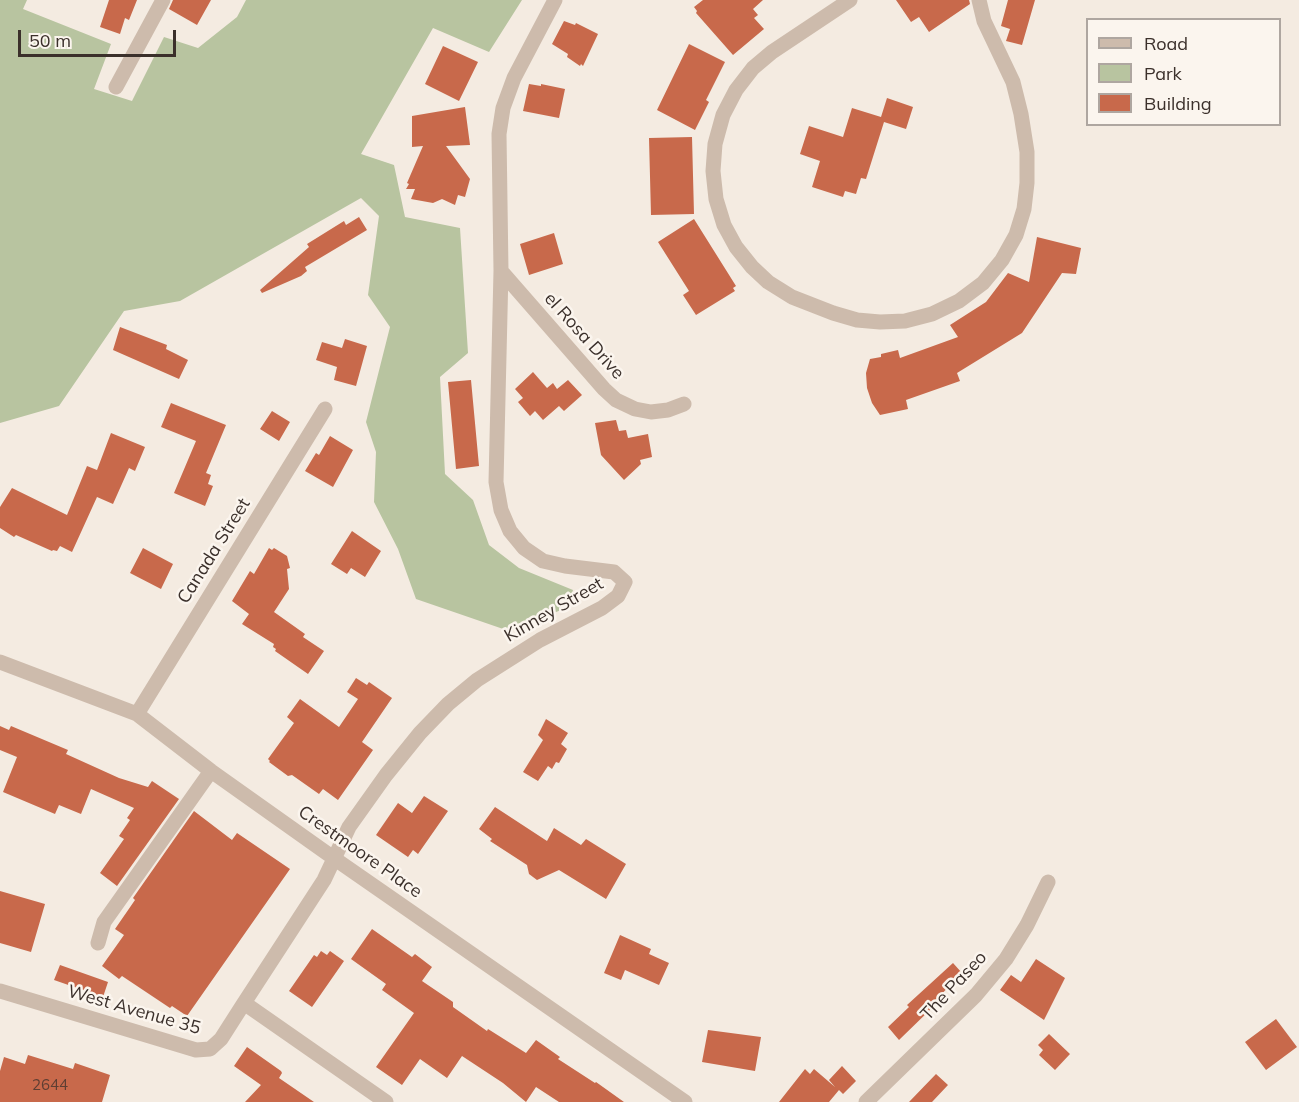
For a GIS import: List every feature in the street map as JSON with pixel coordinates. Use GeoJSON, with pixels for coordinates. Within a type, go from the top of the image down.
{"type":"FeatureCollection","features":[{"type":"Feature","properties":{"kind":"street"},"geometry":{"type":"LineString","coordinates":[[116,87],[162,0]]}},
{"type":"Feature","properties":{"kind":"street","name":"Kinney Street"},"geometry":{"type":"LineString","coordinates":[[244,1003],[324,880],[349,827],[386,775],[420,733],[448,704],[477,680],[540,639],[602,608],[618,596],[625,582],[614,572],[543,561],[524,548],[510,531],[501,510],[496,482],[501,271],[499,134],[503,108],[514,78],[555,0]]}},
{"type":"Feature","properties":{"kind":"street"},"geometry":{"type":"LineString","coordinates":[[850,0],[772,52],[753,68],[736,90],[723,115],[715,144],[713,171],[716,199],[724,225],[736,247],[768,282],[792,297],[833,314],[857,320],[880,322],[905,321],[932,314],[959,301],[983,283],[1002,260],[1016,235],[1024,209],[1027,152],[1021,114],[1013,82],[984,21],[979,0]]}},
{"type":"Feature","properties":{"kind":"street","name":"el Rosa Drive"},"geometry":{"type":"LineString","coordinates":[[501,271],[616,400],[634,409],[651,412],[668,410],[684,404]]}},
{"type":"Feature","properties":{"kind":"street","name":"Canada Street"},"geometry":{"type":"LineString","coordinates":[[137,714],[325,409]]}},
{"type":"Feature","properties":{"kind":"street","name":"Crestmoore Place"},"geometry":{"type":"LineString","coordinates":[[0,663],[137,714],[335,859],[685,1102]]}},
{"type":"Feature","properties":{"kind":"street"},"geometry":{"type":"LineString","coordinates":[[98,943],[104,922],[212,771]]}},
{"type":"Feature","properties":{"kind":"street","name":"The Paseo"},"geometry":{"type":"LineString","coordinates":[[867,1102],[976,995],[1006,959],[1027,925],[1048,882]]}},
{"type":"Feature","properties":{"kind":"street","name":"West Avenue 35"},"geometry":{"type":"LineString","coordinates":[[0,991],[196,1050],[210,1049],[221,1039],[244,1003]]}},
{"type":"Feature","properties":{"kind":"street"},"geometry":{"type":"LineString","coordinates":[[244,1003],[386,1102]]}},
{"type":"Feature","properties":{"kind":"green space"},"geometry":{"type":"Polygon","coordinates":[[[0,0],[27,0],[23,9],[111,44],[94,89],[132,101],[164,37],[198,48],[237,17],[246,0],[522,0],[489,52],[433,28],[361,154],[394,165],[405,217],[460,228],[468,353],[440,377],[445,474],[473,500],[489,545],[519,568],[573,590],[566,608],[509,631],[416,599],[398,549],[374,502],[376,452],[366,422],[390,327],[368,295],[379,216],[361,198],[180,301],[124,311],[59,406],[0,423],[0,0]]]}},
{"type":"Feature","properties":{"kind":"building"},"geometry":{"type":"Polygon","coordinates":[[[109,0],[137,0],[129,20],[125,18],[120,34],[100,27],[109,0]]]}},
{"type":"Feature","properties":{"kind":"building"},"geometry":{"type":"Polygon","coordinates":[[[173,0],[211,0],[197,25],[169,9],[173,0]]]}},
{"type":"Feature","properties":{"kind":"building"},"geometry":{"type":"Polygon","coordinates":[[[703,0],[763,0],[753,9],[758,15],[754,18],[764,29],[733,55],[696,13],[694,7],[703,0]]]}},
{"type":"Feature","properties":{"kind":"building"},"geometry":{"type":"Polygon","coordinates":[[[896,0],[969,0],[970,4],[929,32],[919,17],[911,22],[896,0]]]}},
{"type":"Feature","properties":{"kind":"building"},"geometry":{"type":"Polygon","coordinates":[[[1008,0],[1035,0],[1022,45],[1006,41],[1010,29],[1001,26],[1008,0]]]}},
{"type":"Feature","properties":{"kind":"building"},"geometry":{"type":"Polygon","coordinates":[[[564,21],[575,25],[576,23],[598,34],[583,66],[567,57],[568,54],[552,44],[564,21]]]}},
{"type":"Feature","properties":{"kind":"building"},"geometry":{"type":"Polygon","coordinates":[[[689,44],[725,62],[706,100],[709,102],[695,130],[657,110],[689,44]]]}},
{"type":"Feature","properties":{"kind":"building"},"geometry":{"type":"Polygon","coordinates":[[[443,46],[478,62],[459,101],[425,84],[443,46]]]}},
{"type":"Feature","properties":{"kind":"building"},"geometry":{"type":"Polygon","coordinates":[[[529,84],[565,89],[559,118],[523,111],[529,84]]]}},
{"type":"Feature","properties":{"kind":"building"},"geometry":{"type":"Polygon","coordinates":[[[887,98],[913,107],[906,129],[884,122],[866,179],[861,178],[856,194],[845,191],[843,197],[812,187],[820,161],[800,154],[809,126],[843,137],[852,108],[881,117],[887,98]]]}},
{"type":"Feature","properties":{"kind":"building"},"geometry":{"type":"Polygon","coordinates":[[[465,107],[470,145],[446,146],[470,179],[465,197],[458,195],[455,205],[442,199],[433,203],[411,199],[415,189],[406,189],[409,184],[407,183],[423,146],[412,147],[412,116],[465,107]]]}},
{"type":"Feature","properties":{"kind":"building"},"geometry":{"type":"Polygon","coordinates":[[[692,137],[694,214],[651,215],[649,138],[692,137]]]}},
{"type":"Feature","properties":{"kind":"building"},"geometry":{"type":"Polygon","coordinates":[[[359,217],[367,230],[305,267],[307,271],[301,276],[262,293],[260,290],[309,247],[307,244],[344,221],[346,225],[359,217]]]}},
{"type":"Feature","properties":{"kind":"building"},"geometry":{"type":"Polygon","coordinates":[[[694,219],[736,286],[733,288],[735,291],[696,315],[683,295],[689,291],[658,242],[694,219]]]}},
{"type":"Feature","properties":{"kind":"building"},"geometry":{"type":"Polygon","coordinates":[[[554,233],[563,264],[529,275],[520,244],[554,233]]]}},
{"type":"Feature","properties":{"kind":"building"},"geometry":{"type":"Polygon","coordinates":[[[1037,237],[1081,248],[1076,274],[1062,273],[1022,333],[957,373],[960,381],[906,400],[908,409],[880,415],[872,403],[867,388],[866,373],[870,359],[898,350],[900,358],[958,337],[950,325],[986,302],[1008,273],[1029,282],[1037,237]]]}},
{"type":"Feature","properties":{"kind":"building"},"geometry":{"type":"Polygon","coordinates":[[[120,327],[167,345],[166,349],[188,360],[179,379],[113,350],[120,327]]]}},
{"type":"Feature","properties":{"kind":"building"},"geometry":{"type":"Polygon","coordinates":[[[345,339],[367,346],[356,386],[334,380],[337,367],[316,360],[322,342],[342,348],[345,339]]]}},
{"type":"Feature","properties":{"kind":"building"},"geometry":{"type":"Polygon","coordinates":[[[533,372],[547,388],[553,383],[557,389],[568,380],[582,395],[564,411],[559,406],[543,420],[535,411],[530,416],[518,402],[523,398],[515,389],[533,372]]]}},
{"type":"Feature","properties":{"kind":"building"},"geometry":{"type":"Polygon","coordinates":[[[471,380],[479,466],[456,469],[448,382],[471,380]]]}},
{"type":"Feature","properties":{"kind":"building"},"geometry":{"type":"Polygon","coordinates":[[[171,403],[226,425],[206,473],[211,475],[208,484],[213,486],[205,506],[174,493],[196,441],[161,427],[171,403]]]}},
{"type":"Feature","properties":{"kind":"building"},"geometry":{"type":"Polygon","coordinates":[[[272,411],[290,422],[279,441],[260,429],[272,411]]]}},
{"type":"Feature","properties":{"kind":"building"},"geometry":{"type":"Polygon","coordinates":[[[616,420],[619,431],[626,430],[628,438],[648,434],[652,457],[640,460],[641,464],[624,480],[601,455],[595,423],[616,420]]]}},
{"type":"Feature","properties":{"kind":"building"},"geometry":{"type":"Polygon","coordinates":[[[111,433],[145,447],[135,471],[129,468],[113,504],[97,497],[72,552],[60,546],[57,551],[52,551],[16,535],[14,537],[0,528],[0,507],[12,488],[67,515],[87,466],[97,470],[111,433]]]}},
{"type":"Feature","properties":{"kind":"building"},"geometry":{"type":"Polygon","coordinates":[[[330,436],[353,450],[333,487],[305,471],[316,453],[319,455],[330,436]]]}},
{"type":"Feature","properties":{"kind":"building"},"geometry":{"type":"Polygon","coordinates":[[[352,531],[381,551],[365,577],[351,568],[347,574],[331,564],[352,531]]]}},
{"type":"Feature","properties":{"kind":"building"},"geometry":{"type":"Polygon","coordinates":[[[143,548],[173,564],[161,589],[130,573],[143,548]]]}},
{"type":"Feature","properties":{"kind":"building"},"geometry":{"type":"Polygon","coordinates":[[[269,548],[272,550],[274,548],[287,556],[290,568],[287,569],[289,589],[274,612],[305,634],[303,637],[324,651],[308,674],[275,651],[274,644],[242,624],[249,614],[232,601],[250,571],[254,574],[269,548]]]}},
{"type":"Feature","properties":{"kind":"building"},"geometry":{"type":"Polygon","coordinates":[[[356,678],[367,685],[369,682],[392,698],[362,742],[373,750],[338,800],[323,789],[319,794],[292,775],[288,776],[268,759],[294,723],[287,717],[300,699],[339,727],[358,699],[347,692],[356,678]]]}},
{"type":"Feature","properties":{"kind":"building"},"geometry":{"type":"Polygon","coordinates":[[[546,719],[568,733],[561,744],[567,749],[559,763],[556,762],[552,769],[548,766],[538,781],[523,772],[543,740],[538,735],[546,719]]]}},
{"type":"Feature","properties":{"kind":"building"},"geometry":{"type":"Polygon","coordinates":[[[0,726],[9,730],[11,726],[68,750],[66,754],[119,778],[148,787],[152,781],[179,799],[117,886],[100,873],[124,839],[119,836],[130,820],[127,818],[134,808],[91,789],[81,814],[59,805],[55,814],[3,792],[17,757],[0,750],[0,726]]]}},
{"type":"Feature","properties":{"kind":"building"},"geometry":{"type":"Polygon","coordinates":[[[424,796],[448,811],[418,854],[413,850],[408,857],[376,835],[398,803],[412,813],[424,796]]]}},
{"type":"Feature","properties":{"kind":"building"},"geometry":{"type":"Polygon","coordinates":[[[495,807],[547,841],[554,828],[581,845],[586,839],[626,864],[606,899],[559,870],[537,880],[529,874],[527,865],[490,841],[492,839],[479,829],[495,807]]]}},
{"type":"Feature","properties":{"kind":"building"},"geometry":{"type":"Polygon","coordinates":[[[194,811],[232,840],[237,833],[290,869],[187,1016],[172,1006],[170,1008],[122,976],[119,979],[102,966],[124,935],[115,929],[135,900],[133,898],[194,811]]]}},
{"type":"Feature","properties":{"kind":"building"},"geometry":{"type":"Polygon","coordinates":[[[0,891],[45,904],[31,952],[0,943],[0,891]]]}},
{"type":"Feature","properties":{"kind":"building"},"geometry":{"type":"Polygon","coordinates":[[[372,929],[412,957],[415,954],[432,967],[422,981],[453,1002],[453,1007],[487,1031],[488,1029],[526,1053],[536,1040],[560,1057],[558,1059],[624,1102],[559,1102],[536,1087],[526,1102],[503,1083],[462,1056],[447,1078],[420,1059],[402,1085],[376,1067],[414,1013],[382,990],[386,984],[351,959],[372,929]]]}},
{"type":"Feature","properties":{"kind":"building"},"geometry":{"type":"Polygon","coordinates":[[[620,935],[651,949],[649,954],[669,963],[659,985],[625,970],[621,980],[604,973],[620,935]]]}},
{"type":"Feature","properties":{"kind":"building"},"geometry":{"type":"Polygon","coordinates":[[[321,951],[327,955],[330,951],[344,961],[312,1007],[289,991],[314,955],[317,957],[321,951]]]}},
{"type":"Feature","properties":{"kind":"building"},"geometry":{"type":"Polygon","coordinates":[[[1036,959],[1065,978],[1044,1020],[1000,990],[1011,975],[1021,982],[1036,959]]]}},
{"type":"Feature","properties":{"kind":"building"},"geometry":{"type":"Polygon","coordinates":[[[953,963],[962,973],[932,1004],[934,1006],[899,1040],[888,1027],[909,1007],[907,1005],[953,963]]]}},
{"type":"Feature","properties":{"kind":"building"},"geometry":{"type":"Polygon","coordinates":[[[60,965],[108,982],[103,997],[54,980],[60,965]]]}},
{"type":"Feature","properties":{"kind":"building"},"geometry":{"type":"Polygon","coordinates":[[[1276,1019],[1297,1047],[1266,1070],[1245,1042],[1276,1019]]]}},
{"type":"Feature","properties":{"kind":"building"},"geometry":{"type":"Polygon","coordinates":[[[708,1030],[761,1037],[755,1071],[702,1062],[708,1030]]]}},
{"type":"Feature","properties":{"kind":"building"},"geometry":{"type":"Polygon","coordinates":[[[1049,1034],[1070,1054],[1055,1070],[1039,1055],[1043,1050],[1038,1045],[1049,1034]]]}},
{"type":"Feature","properties":{"kind":"building"},"geometry":{"type":"Polygon","coordinates":[[[247,1047],[281,1071],[279,1078],[314,1102],[245,1102],[261,1085],[234,1066],[247,1047]]]}},
{"type":"Feature","properties":{"kind":"building"},"geometry":{"type":"Polygon","coordinates":[[[28,1055],[73,1069],[75,1063],[110,1075],[102,1102],[0,1102],[0,1071],[4,1057],[25,1064],[28,1055]]]}},
{"type":"Feature","properties":{"kind":"building"},"geometry":{"type":"Polygon","coordinates":[[[842,1066],[856,1081],[843,1094],[839,1090],[829,1102],[779,1102],[805,1069],[810,1074],[814,1069],[835,1087],[829,1080],[842,1066]]]}},
{"type":"Feature","properties":{"kind":"building"},"geometry":{"type":"Polygon","coordinates":[[[936,1074],[948,1085],[932,1102],[909,1102],[936,1074]]]}}]}
